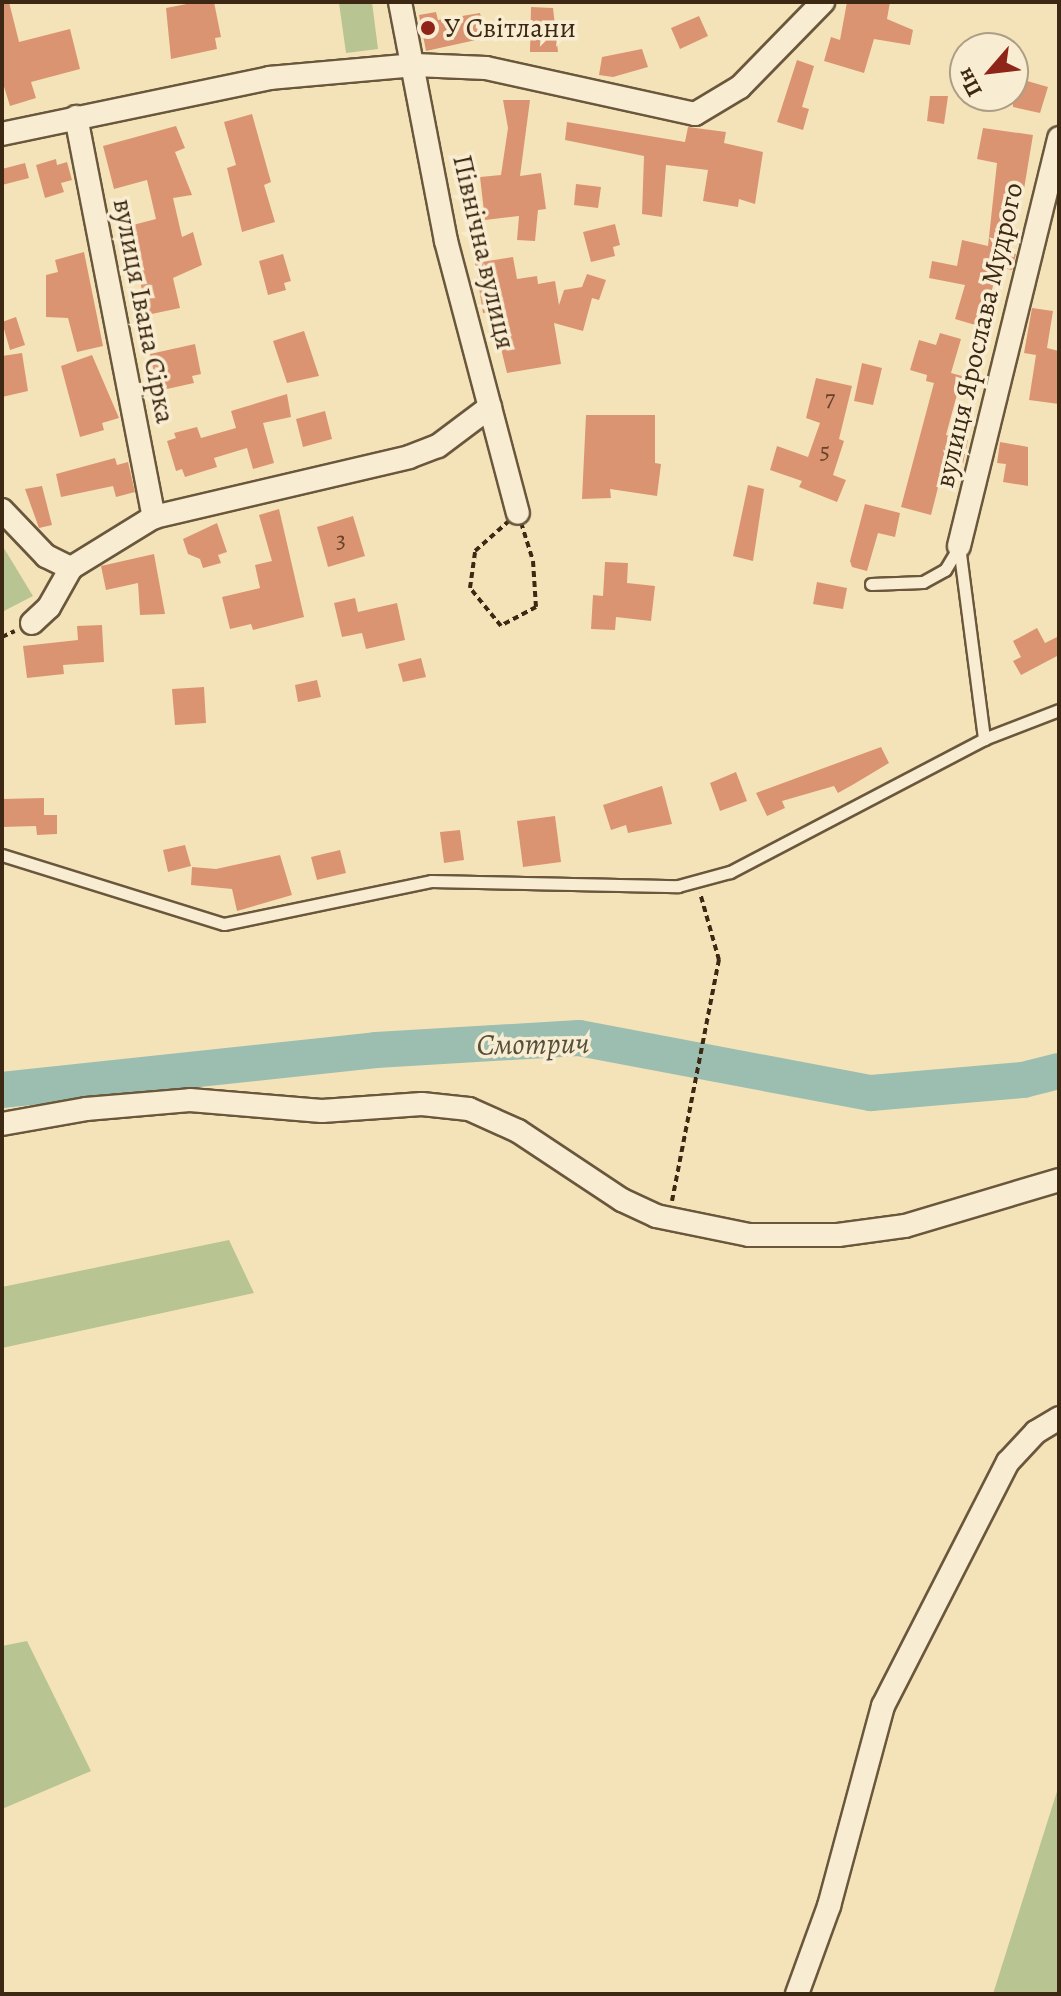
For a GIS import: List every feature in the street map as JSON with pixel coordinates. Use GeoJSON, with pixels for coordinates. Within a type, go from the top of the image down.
{"type":"FeatureCollection","features":[{"type":"Feature","properties":{"kind":"street","name":"Північна вулиця"},"geometry":{"type":"LineString","coordinates":[[400,2],[415,65],[446,241],[518,513]]}},
{"type":"Feature","properties":{"kind":"street"},"geometry":{"type":"LineString","coordinates":[[2,134],[269,78],[415,65],[500,70],[695,114],[740,87],[823,2]]}},
{"type":"Feature","properties":{"kind":"street","name":"вулиця Івана Сірка"},"geometry":{"type":"LineString","coordinates":[[76,117],[154,517]]}},
{"type":"Feature","properties":{"kind":"street","name":"вулиця Ярослава Мудрого"},"geometry":{"type":"LineString","coordinates":[[959,546],[1059,138]]}},
{"type":"Feature","properties":{"kind":"street"},"geometry":{"type":"LineString","coordinates":[[32,623],[49,607],[71,568],[154,517],[409,457],[448,440],[490,407]]}},
{"type":"Feature","properties":{"kind":"street"},"geometry":{"type":"LineString","coordinates":[[2,510],[46,556],[71,568]]}},
{"type":"Feature","properties":{"kind":"street"},"geometry":{"type":"LineString","coordinates":[[2,1124],[86,1109],[190,1100],[322,1111],[422,1104],[469,1109],[518,1131],[622,1200],[669,1219],[749,1235],[838,1235],[944,1217],[1059,1180]]}},
{"type":"Feature","properties":{"kind":"street"},"geometry":{"type":"LineString","coordinates":[[797,1994],[829,1906],[883,1706],[1008,1462],[1036,1432],[1059,1418]]}},
{"type":"Feature","properties":{"kind":"lane"},"geometry":{"type":"LineString","coordinates":[[871,584],[899,586],[935,577],[959,546]]}},
{"type":"Feature","properties":{"kind":"lane"},"geometry":{"type":"LineString","coordinates":[[959,546],[984,739]]}},
{"type":"Feature","properties":{"kind":"lane"},"geometry":{"type":"LineString","coordinates":[[2,855],[224,924],[431,881],[644,887],[697,883],[816,831],[984,739],[1059,710]]}},
{"type":"Feature","properties":{"kind":"path"},"geometry":{"type":"LineString","coordinates":[[518,513],[533,561],[536,607],[501,626],[470,588],[475,551],[518,513]]}},
{"type":"Feature","properties":{"kind":"path"},"geometry":{"type":"LineString","coordinates":[[669,1219],[719,960],[697,883]]}},
{"type":"Feature","properties":{"kind":"green space"},"geometry":{"type":"Polygon","coordinates":[[[372,2],[378,49],[346,53],[339,3],[372,2]]]}},
{"type":"Feature","properties":{"kind":"green space"},"geometry":{"type":"Polygon","coordinates":[[[2,545],[33,596],[2,612],[2,545]]]}},
{"type":"Feature","properties":{"kind":"green space"},"geometry":{"type":"Polygon","coordinates":[[[229,1240],[254,1293],[2,1348],[2,1287],[229,1240]]]}},
{"type":"Feature","properties":{"kind":"green space"},"geometry":{"type":"Polygon","coordinates":[[[27,1641],[91,1771],[2,1809],[2,1646],[27,1641]]]}},
{"type":"Feature","properties":{"kind":"green space"},"geometry":{"type":"Polygon","coordinates":[[[1059,1785],[1059,1994],[993,1994],[1059,1785]]]}},
{"type":"Feature","properties":{"kind":"building"},"geometry":{"type":"Polygon","coordinates":[[[2,2],[9,2],[19,42],[70,29],[80,69],[31,82],[36,98],[10,106],[2,80],[2,2]]]}},
{"type":"Feature","properties":{"kind":"building"},"geometry":{"type":"Polygon","coordinates":[[[214,2],[221,37],[215,38],[217,49],[171,59],[166,8],[214,2]]]}},
{"type":"Feature","properties":{"kind":"building"},"geometry":{"type":"Polygon","coordinates":[[[847,2],[890,2],[887,19],[913,30],[910,45],[874,39],[864,73],[824,61],[831,37],[840,40],[847,2]]]}},
{"type":"Feature","properties":{"kind":"building"},"geometry":{"type":"Polygon","coordinates":[[[531,7],[553,8],[558,52],[530,52],[531,7]]]}},
{"type":"Feature","properties":{"kind":"building"},"geometry":{"type":"Polygon","coordinates":[[[436,12],[438,20],[480,13],[485,38],[426,51],[419,15],[436,12]]]}},
{"type":"Feature","properties":{"kind":"building"},"geometry":{"type":"Polygon","coordinates":[[[699,16],[708,36],[680,49],[671,28],[699,16]]]}},
{"type":"Feature","properties":{"kind":"building"},"geometry":{"type":"Polygon","coordinates":[[[642,49],[648,67],[613,77],[599,75],[602,57],[642,49]]]}},
{"type":"Feature","properties":{"kind":"building"},"geometry":{"type":"Polygon","coordinates":[[[797,60],[814,66],[802,107],[809,109],[803,130],[777,122],[797,60]]]}},
{"type":"Feature","properties":{"kind":"building"},"geometry":{"type":"Polygon","coordinates":[[[1029,82],[1048,87],[1040,113],[1029,111],[1029,82]]]}},
{"type":"Feature","properties":{"kind":"building"},"geometry":{"type":"Polygon","coordinates":[[[930,96],[948,96],[944,124],[927,121],[930,96]]]}},
{"type":"Feature","properties":{"kind":"building"},"geometry":{"type":"Polygon","coordinates":[[[503,100],[530,100],[520,176],[541,173],[546,209],[538,210],[535,241],[517,240],[519,216],[485,220],[480,177],[501,175],[508,128],[503,100]]]}},
{"type":"Feature","properties":{"kind":"building"},"geometry":{"type":"Polygon","coordinates":[[[252,114],[271,182],[264,185],[275,222],[242,232],[227,168],[236,165],[224,122],[252,114]]]}},
{"type":"Feature","properties":{"kind":"building"},"geometry":{"type":"Polygon","coordinates":[[[567,122],[685,142],[688,127],[726,132],[724,143],[763,152],[755,204],[739,199],[738,207],[703,201],[708,170],[666,165],[662,217],[642,214],[644,156],[565,140],[567,122]]]}},
{"type":"Feature","properties":{"kind":"building"},"geometry":{"type":"Polygon","coordinates":[[[176,126],[185,148],[175,152],[192,195],[173,198],[182,237],[193,232],[202,265],[173,278],[180,308],[147,315],[129,226],[156,219],[147,180],[114,189],[103,146],[176,126]]]}},
{"type":"Feature","properties":{"kind":"building"},"geometry":{"type":"Polygon","coordinates":[[[983,128],[1033,135],[1023,195],[1009,191],[1004,252],[1016,254],[1012,270],[998,267],[982,327],[955,319],[965,285],[929,278],[932,261],[957,266],[962,240],[988,246],[997,163],[977,159],[983,128]]]}},
{"type":"Feature","properties":{"kind":"building"},"geometry":{"type":"Polygon","coordinates":[[[56,159],[57,165],[67,162],[72,180],[61,183],[64,192],[45,198],[36,165],[56,159]]]}},
{"type":"Feature","properties":{"kind":"building"},"geometry":{"type":"Polygon","coordinates":[[[25,163],[29,178],[2,185],[2,169],[25,163]]]}},
{"type":"Feature","properties":{"kind":"building"},"geometry":{"type":"Polygon","coordinates":[[[576,184],[601,187],[598,208],[574,205],[576,184]]]}},
{"type":"Feature","properties":{"kind":"building"},"geometry":{"type":"Polygon","coordinates":[[[615,224],[620,245],[613,247],[615,256],[591,262],[583,232],[615,224]]]}},
{"type":"Feature","properties":{"kind":"building"},"geometry":{"type":"Polygon","coordinates":[[[84,252],[103,346],[77,352],[68,318],[46,317],[46,275],[58,272],[55,260],[84,252]]]}},
{"type":"Feature","properties":{"kind":"building"},"geometry":{"type":"Polygon","coordinates":[[[283,254],[291,281],[284,283],[286,290],[268,295],[259,261],[283,254]]]}},
{"type":"Feature","properties":{"kind":"building"},"geometry":{"type":"Polygon","coordinates":[[[513,257],[517,279],[537,276],[538,284],[555,281],[559,305],[564,290],[582,287],[587,274],[606,280],[599,300],[592,298],[583,331],[554,323],[561,364],[507,373],[492,312],[483,313],[475,263],[513,257]]]}},
{"type":"Feature","properties":{"kind":"building"},"geometry":{"type":"Polygon","coordinates":[[[1032,308],[1053,311],[1047,348],[1059,351],[1059,404],[1029,400],[1036,355],[1024,353],[1032,308]]]}},
{"type":"Feature","properties":{"kind":"building"},"geometry":{"type":"Polygon","coordinates":[[[16,317],[25,345],[10,350],[2,322],[16,317]]]}},
{"type":"Feature","properties":{"kind":"building"},"geometry":{"type":"Polygon","coordinates":[[[304,331],[319,376],[287,383],[273,341],[304,331]]]}},
{"type":"Feature","properties":{"kind":"building"},"geometry":{"type":"Polygon","coordinates":[[[940,333],[961,339],[951,373],[962,376],[946,435],[968,440],[963,464],[945,460],[931,515],[901,507],[934,383],[926,381],[927,375],[910,370],[919,340],[936,345],[940,333]]]}},
{"type":"Feature","properties":{"kind":"building"},"geometry":{"type":"Polygon","coordinates":[[[195,344],[201,374],[192,376],[194,383],[158,391],[150,354],[195,344]]]}},
{"type":"Feature","properties":{"kind":"building"},"geometry":{"type":"Polygon","coordinates":[[[22,353],[28,391],[2,397],[2,356],[22,353]]]}},
{"type":"Feature","properties":{"kind":"building"},"geometry":{"type":"Polygon","coordinates":[[[92,355],[119,418],[102,423],[104,430],[80,437],[61,366],[92,355]]]}},
{"type":"Feature","properties":{"kind":"building"},"geometry":{"type":"Polygon","coordinates":[[[862,363],[882,368],[873,405],[854,401],[862,363]]]}},
{"type":"Feature","properties":{"kind":"building"},"geometry":{"type":"Polygon","coordinates":[[[816,378],[852,386],[839,439],[844,441],[833,475],[846,480],[837,502],[799,487],[802,481],[770,470],[777,446],[808,457],[820,423],[806,418],[816,378]]]}},
{"type":"Feature","properties":{"kind":"building"},"geometry":{"type":"Polygon","coordinates":[[[287,394],[291,417],[263,423],[274,463],[253,469],[247,448],[214,458],[217,467],[185,477],[182,469],[176,471],[167,441],[176,438],[174,433],[197,427],[201,438],[236,428],[231,411],[287,394]]]}},
{"type":"Feature","properties":{"kind":"building"},"geometry":{"type":"Polygon","coordinates":[[[325,411],[332,439],[303,447],[296,419],[325,411]]]}},
{"type":"Feature","properties":{"kind":"building"},"geometry":{"type":"Polygon","coordinates":[[[586,415],[655,415],[655,463],[661,464],[657,496],[610,489],[611,498],[582,499],[586,415]]]}},
{"type":"Feature","properties":{"kind":"building"},"geometry":{"type":"Polygon","coordinates":[[[1000,442],[1028,447],[1028,486],[1003,482],[1006,464],[997,463],[1000,442]]]}},
{"type":"Feature","properties":{"kind":"building"},"geometry":{"type":"Polygon","coordinates":[[[115,458],[117,465],[128,462],[135,492],[116,497],[113,486],[61,497],[56,474],[115,458]]]}},
{"type":"Feature","properties":{"kind":"building"},"geometry":{"type":"Polygon","coordinates":[[[748,485],[764,489],[753,561],[733,556],[748,485]]]}},
{"type":"Feature","properties":{"kind":"building"},"geometry":{"type":"Polygon","coordinates":[[[42,486],[52,525],[39,528],[25,489],[42,486]]]}},
{"type":"Feature","properties":{"kind":"building"},"geometry":{"type":"Polygon","coordinates":[[[865,504],[900,513],[895,537],[878,533],[867,571],[852,567],[850,561],[865,504]]]}},
{"type":"Feature","properties":{"kind":"building"},"geometry":{"type":"Polygon","coordinates":[[[279,509],[304,617],[253,630],[251,624],[230,629],[222,597],[260,588],[255,565],[272,561],[259,515],[279,509]]]}},
{"type":"Feature","properties":{"kind":"building"},"geometry":{"type":"Polygon","coordinates":[[[353,516],[365,556],[328,567],[317,527],[353,516]]]}},
{"type":"Feature","properties":{"kind":"building"},"geometry":{"type":"Polygon","coordinates":[[[217,523],[227,552],[218,555],[221,563],[203,568],[200,559],[188,554],[183,539],[217,523]]]}},
{"type":"Feature","properties":{"kind":"building"},"geometry":{"type":"Polygon","coordinates":[[[154,554],[165,614],[140,615],[138,583],[106,590],[101,566],[154,554]]]}},
{"type":"Feature","properties":{"kind":"building"},"geometry":{"type":"Polygon","coordinates":[[[605,562],[628,563],[627,583],[655,586],[651,621],[616,617],[615,630],[591,629],[593,595],[603,596],[605,562]]]}},
{"type":"Feature","properties":{"kind":"building"},"geometry":{"type":"Polygon","coordinates":[[[817,582],[847,588],[843,609],[813,604],[817,582]]]}},
{"type":"Feature","properties":{"kind":"building"},"geometry":{"type":"Polygon","coordinates":[[[355,598],[358,612],[397,603],[405,640],[366,649],[362,633],[342,637],[334,603],[355,598]]]}},
{"type":"Feature","properties":{"kind":"building"},"geometry":{"type":"Polygon","coordinates":[[[102,625],[104,662],[63,665],[64,674],[27,678],[23,646],[78,640],[77,626],[102,625]]]}},
{"type":"Feature","properties":{"kind":"building"},"geometry":{"type":"Polygon","coordinates":[[[1037,628],[1045,643],[1059,636],[1059,655],[1021,675],[1013,661],[1021,657],[1013,641],[1037,628]]]}},
{"type":"Feature","properties":{"kind":"building"},"geometry":{"type":"Polygon","coordinates":[[[421,658],[426,677],[403,682],[398,664],[421,658]]]}},
{"type":"Feature","properties":{"kind":"building"},"geometry":{"type":"Polygon","coordinates":[[[317,680],[321,697],[298,702],[295,685],[317,680]]]}},
{"type":"Feature","properties":{"kind":"building"},"geometry":{"type":"Polygon","coordinates":[[[204,687],[206,723],[175,725],[172,689],[204,687]]]}},
{"type":"Feature","properties":{"kind":"building"},"geometry":{"type":"Polygon","coordinates":[[[881,747],[889,763],[838,793],[834,786],[782,801],[785,808],[767,816],[756,793],[881,747]]]}},
{"type":"Feature","properties":{"kind":"building"},"geometry":{"type":"Polygon","coordinates":[[[736,772],[747,801],[720,811],[710,783],[736,772]]]}},
{"type":"Feature","properties":{"kind":"building"},"geometry":{"type":"Polygon","coordinates":[[[662,786],[672,824],[628,833],[626,825],[611,830],[603,805],[662,786]]]}},
{"type":"Feature","properties":{"kind":"building"},"geometry":{"type":"Polygon","coordinates":[[[44,798],[44,815],[57,815],[57,834],[37,835],[36,826],[2,827],[2,799],[44,798]]]}},
{"type":"Feature","properties":{"kind":"building"},"geometry":{"type":"Polygon","coordinates":[[[555,816],[561,862],[523,867],[517,821],[555,816]]]}},
{"type":"Feature","properties":{"kind":"building"},"geometry":{"type":"Polygon","coordinates":[[[460,830],[464,860],[444,863],[440,832],[460,830]]]}},
{"type":"Feature","properties":{"kind":"building"},"geometry":{"type":"Polygon","coordinates":[[[185,845],[191,866],[168,872],[163,850],[185,845]]]}},
{"type":"Feature","properties":{"kind":"building"},"geometry":{"type":"Polygon","coordinates":[[[340,850],[346,873],[317,880],[311,857],[340,850]]]}},
{"type":"Feature","properties":{"kind":"building"},"geometry":{"type":"Polygon","coordinates":[[[280,855],[292,895],[237,911],[232,889],[191,885],[192,867],[216,869],[280,855]]]}},
{"type":"Feature","properties":{"kind":"waterway","name":"Смотрич"},"geometry":{"type":"LineString","coordinates":[[2,1090],[376,1050],[579,1038],[871,1093],[1023,1080],[1059,1071]]}},
{"type":"Feature","properties":{"kind":"place","name":"У Світлани"},"geometry":{"type":"Point","coordinates":[428,28]}}]}
